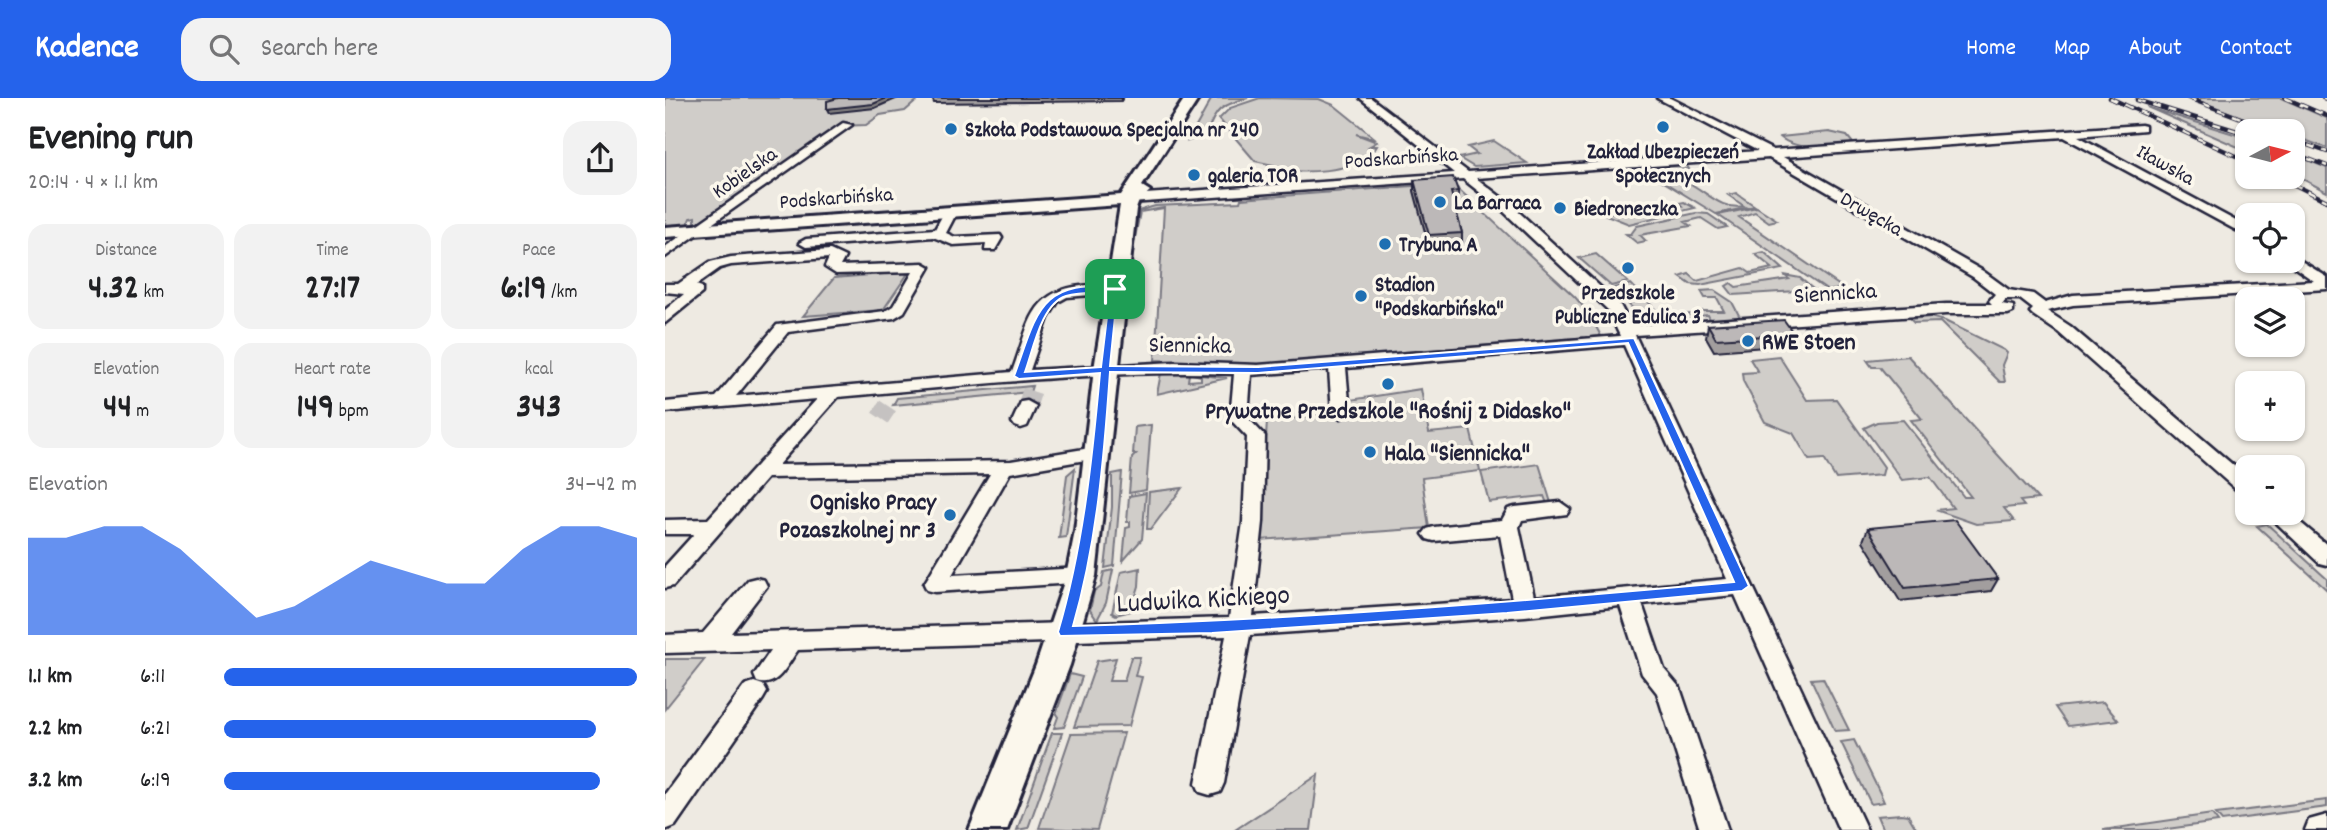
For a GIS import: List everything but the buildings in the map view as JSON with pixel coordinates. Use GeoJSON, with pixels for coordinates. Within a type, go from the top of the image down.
{"type":"FeatureCollection","features":[{"type":"Feature","properties":{"kind":"street"},"geometry":{"type":"LineString","coordinates":[[988,830],[1065,632],[1081,576],[1089,531],[1105,369],[1127,209],[1131,199],[1143,189],[1163,155],[1165,142],[1192,98]]}},
{"type":"Feature","properties":{"kind":"street"},"geometry":{"type":"LineString","coordinates":[[1365,98],[1467,175],[1609,301],[1629,335],[1853,830]]}},
{"type":"Feature","properties":{"kind":"street","name":"Drwęcka"},"geometry":{"type":"LineString","coordinates":[[1663,98],[1767,153],[2032,305],[2235,478]]}},
{"type":"Feature","properties":{"kind":"street","name":"Kobielska"},"geometry":{"type":"LineString","coordinates":[[665,253],[847,125]]}},
{"type":"Feature","properties":{"kind":"street","name":"Podskarbińska"},"geometry":{"type":"LineString","coordinates":[[665,232],[2141,128]]}},
{"type":"Feature","properties":{"kind":"street","name":"Iławska"},"geometry":{"type":"LineString","coordinates":[[2064,133],[2235,226]]}},
{"type":"Feature","properties":{"kind":"street"},"geometry":{"type":"LineString","coordinates":[[938,233],[951,212]]}},
{"type":"Feature","properties":{"kind":"street"},"geometry":{"type":"LineString","coordinates":[[795,256],[825,221]]}},
{"type":"Feature","properties":{"kind":"street"},"geometry":{"type":"LineString","coordinates":[[666,289],[722,249],[938,233],[953,241],[995,238],[990,247]]}},
{"type":"Feature","properties":{"kind":"street"},"geometry":{"type":"LineString","coordinates":[[683,288],[710,268],[725,262],[795,256],[834,254],[838,259],[832,268],[841,271],[917,265],[924,268],[899,309],[889,315],[800,324],[781,330],[721,402]]}},
{"type":"Feature","properties":{"kind":"street"},"geometry":{"type":"LineString","coordinates":[[2305,268],[2327,284]]}},
{"type":"Feature","properties":{"kind":"street","name":"Drwęcka"},"geometry":{"type":"LineString","coordinates":[[1978,274],[2004,302]]}},
{"type":"Feature","properties":{"kind":"street"},"geometry":{"type":"LineString","coordinates":[[2004,302],[2032,305],[2327,284]]}},
{"type":"Feature","properties":{"kind":"street"},"geometry":{"type":"LineString","coordinates":[[665,318],[697,290],[666,289]]}},
{"type":"Feature","properties":{"kind":"street"},"geometry":{"type":"LineString","coordinates":[[1027,396],[1040,318],[1052,299],[1065,293],[1115,289]]}},
{"type":"Feature","properties":{"kind":"street","name":"Siennicka"},"geometry":{"type":"LineString","coordinates":[[665,407],[899,387],[1027,396],[1105,369],[1175,367],[1243,370],[1963,308],[2004,302]]}},
{"type":"Feature","properties":{"kind":"street"},"geometry":{"type":"LineString","coordinates":[[1336,363],[1341,413]]}},
{"type":"Feature","properties":{"kind":"street"},"geometry":{"type":"LineString","coordinates":[[1210,783],[1239,626],[1256,446],[1256,436],[1239,419],[1243,370]]}},
{"type":"Feature","properties":{"kind":"street"},"geometry":{"type":"LineString","coordinates":[[888,406],[899,387]]}},
{"type":"Feature","properties":{"kind":"street"},"geometry":{"type":"LineString","coordinates":[[665,580],[833,393]]}},
{"type":"Feature","properties":{"kind":"street"},"geometry":{"type":"LineString","coordinates":[[762,472],[1003,468],[1096,453]]}},
{"type":"Feature","properties":{"kind":"street"},"geometry":{"type":"LineString","coordinates":[[1003,468],[935,584],[1081,576]]}},
{"type":"Feature","properties":{"kind":"street"},"geometry":{"type":"LineString","coordinates":[[1525,607],[1509,527],[1515,514],[1560,509]]}},
{"type":"Feature","properties":{"kind":"street"},"geometry":{"type":"LineString","coordinates":[[2290,525],[2327,557]]}},
{"type":"Feature","properties":{"kind":"street"},"geometry":{"type":"LineString","coordinates":[[665,527],[713,526]]}},
{"type":"Feature","properties":{"kind":"street"},"geometry":{"type":"LineString","coordinates":[[1434,534],[1509,527]]}},
{"type":"Feature","properties":{"kind":"street"},"geometry":{"type":"LineString","coordinates":[[709,643],[756,586]]}},
{"type":"Feature","properties":{"kind":"street","name":"Ludwika Kickiego"},"geometry":{"type":"LineString","coordinates":[[665,645],[1239,626],[1525,607],[1742,586]]}},
{"type":"Feature","properties":{"kind":"street"},"geometry":{"type":"LineString","coordinates":[[1629,598],[1654,674],[1668,688],[1714,830]]}},
{"type":"Feature","properties":{"kind":"street"},"geometry":{"type":"LineString","coordinates":[[665,817],[791,641]]}},
{"type":"Feature","properties":{"kind":"street"},"geometry":{"type":"LineString","coordinates":[[2319,830],[2327,829]]}},
{"type":"Feature","properties":{"kind":"shaded area"},"geometry":{"type":"Polygon","coordinates":[[[665,98],[920,98],[905,111],[880,115],[866,125],[839,126],[700,222],[695,222],[695,217],[690,218],[688,224],[665,227],[665,98]]]}},
{"type":"Feature","properties":{"kind":"shaded area"},"geometry":{"type":"Polygon","coordinates":[[[1212,98],[1248,98],[1220,109],[1206,135],[1188,141],[1212,98]]]}},
{"type":"Feature","properties":{"kind":"shaded area"},"geometry":{"type":"Polygon","coordinates":[[[1260,98],[1319,99],[1334,105],[1376,139],[1356,134],[1377,142],[1370,146],[1377,146],[1369,156],[1343,167],[1311,171],[1269,168],[1273,165],[1255,161],[1219,119],[1230,108],[1260,98]]]}},
{"type":"Feature","properties":{"kind":"shaded area"},"geometry":{"type":"Polygon","coordinates":[[[2191,98],[2281,98],[2327,118],[2327,148],[2305,140],[2305,119],[2246,119],[2191,98]]]}},
{"type":"Feature","properties":{"kind":"shaded area"},"geometry":{"type":"Polygon","coordinates":[[[2147,107],[2235,134],[2235,146],[2147,107]]]}},
{"type":"Feature","properties":{"kind":"shaded area"},"geometry":{"type":"Polygon","coordinates":[[[1829,132],[1847,136],[1853,143],[1815,148],[1795,145],[1780,137],[1829,132]]]}},
{"type":"Feature","properties":{"kind":"shaded area"},"geometry":{"type":"Polygon","coordinates":[[[1494,141],[1527,163],[1474,167],[1459,158],[1477,154],[1468,147],[1494,141]]]}},
{"type":"Feature","properties":{"kind":"shaded area"},"geometry":{"type":"Polygon","coordinates":[[[2305,159],[2327,168],[2327,192],[2305,180],[2305,159]]]}},
{"type":"Feature","properties":{"kind":"shaded area"},"geometry":{"type":"Polygon","coordinates":[[[1685,163],[1689,169],[1662,172],[1668,178],[1688,183],[1724,204],[1744,206],[1728,195],[1736,193],[1755,206],[1716,214],[1643,169],[1685,163]]]}},
{"type":"Feature","properties":{"kind":"shaded area"},"geometry":{"type":"Polygon","coordinates":[[[1452,183],[1575,297],[1588,312],[1601,336],[1253,365],[1155,360],[1164,208],[1140,212],[1134,243],[1138,211],[1155,206],[1240,202],[1241,199],[1452,183]]]}},
{"type":"Feature","properties":{"kind":"shaded area"},"geometry":{"type":"Polygon","coordinates":[[[1684,202],[1695,208],[1629,224],[1599,212],[1607,211],[1620,215],[1656,206],[1662,210],[1682,206],[1679,203],[1684,202]]]}},
{"type":"Feature","properties":{"kind":"shaded area"},"geometry":{"type":"Polygon","coordinates":[[[1757,207],[1777,220],[1769,222],[1755,212],[1739,217],[1843,288],[1828,291],[1718,215],[1757,207]]]}},
{"type":"Feature","properties":{"kind":"shaded area"},"geometry":{"type":"Polygon","coordinates":[[[1696,213],[1708,214],[1727,227],[1718,229],[1701,218],[1685,222],[1691,226],[1640,235],[1646,241],[1637,243],[1626,234],[1631,234],[1637,226],[1696,213]]]}},
{"type":"Feature","properties":{"kind":"shaded area"},"geometry":{"type":"Polygon","coordinates":[[[1764,252],[1783,269],[1700,285],[1690,284],[1680,277],[1689,274],[1697,281],[1743,268],[1750,273],[1772,268],[1755,254],[1764,252]]]}},
{"type":"Feature","properties":{"kind":"shaded area"},"geometry":{"type":"Polygon","coordinates":[[[1596,254],[1628,282],[1611,286],[1579,258],[1596,254]]]}},
{"type":"Feature","properties":{"kind":"shaded area"},"geometry":{"type":"Polygon","coordinates":[[[909,272],[883,310],[803,316],[834,278],[909,272]]]}},
{"type":"Feature","properties":{"kind":"shaded area"},"geometry":{"type":"Polygon","coordinates":[[[1784,275],[1800,278],[1827,301],[1821,301],[1811,290],[1733,295],[1726,286],[1731,283],[1736,287],[1789,279],[1784,275]]]}},
{"type":"Feature","properties":{"kind":"shaded area"},"geometry":{"type":"Polygon","coordinates":[[[1631,284],[1655,309],[1636,312],[1613,288],[1631,284]]]}},
{"type":"Feature","properties":{"kind":"shaded area"},"geometry":{"type":"Polygon","coordinates":[[[1714,290],[1732,302],[1741,319],[1649,326],[1637,314],[1694,314],[1697,320],[1710,319],[1708,315],[1699,316],[1696,311],[1724,311],[1717,298],[1705,298],[1701,291],[1714,290]]]}},
{"type":"Feature","properties":{"kind":"shaded area"},"geometry":{"type":"Polygon","coordinates":[[[1930,317],[1945,321],[2004,350],[2007,353],[2002,365],[2005,382],[2000,382],[1940,322],[1914,323],[1910,319],[1930,317]]]}},
{"type":"Feature","properties":{"kind":"shaded area"},"geometry":{"type":"Polygon","coordinates":[[[1779,356],[1807,400],[1836,399],[1884,467],[1882,475],[1836,479],[1824,459],[1809,460],[1793,433],[1765,422],[1743,381],[1742,373],[1758,372],[1750,359],[1779,356]]]}},
{"type":"Feature","properties":{"kind":"shaded area"},"geometry":{"type":"Polygon","coordinates":[[[1908,356],[2038,499],[2020,501],[2024,506],[2004,508],[2014,521],[1976,524],[1936,510],[1953,508],[1930,477],[1902,480],[1864,428],[1877,422],[1903,420],[1964,497],[1971,497],[1911,420],[1922,419],[1880,367],[1872,367],[1867,360],[1908,356]]]}},
{"type":"Feature","properties":{"kind":"shaded area"},"geometry":{"type":"Polygon","coordinates":[[[1161,373],[1189,374],[1188,381],[1201,380],[1201,376],[1192,374],[1227,378],[1157,394],[1161,373]]]}},
{"type":"Feature","properties":{"kind":"shaded area"},"geometry":{"type":"Polygon","coordinates":[[[1032,386],[1030,392],[893,405],[897,398],[1032,386]]]}},
{"type":"Feature","properties":{"kind":"shaded area","name":"Hala \"Siennicka\""},"geometry":{"type":"Polygon","coordinates":[[[1421,389],[1429,433],[1470,429],[1480,471],[1422,478],[1429,528],[1260,540],[1267,421],[1351,412],[1350,400],[1421,389]]]}},
{"type":"Feature","properties":{"kind":"shaded area"},"geometry":{"type":"Polygon","coordinates":[[[1151,425],[1146,490],[1129,493],[1132,458],[1136,454],[1133,454],[1135,427],[1151,425]]]}},
{"type":"Feature","properties":{"kind":"shaded area"},"geometry":{"type":"Polygon","coordinates":[[[1539,464],[1552,506],[1548,506],[1544,496],[1489,502],[1481,472],[1539,464]]]}},
{"type":"Feature","properties":{"kind":"shaded area"},"geometry":{"type":"Polygon","coordinates":[[[1075,468],[1066,537],[1059,538],[1067,475],[1075,468]]]}},
{"type":"Feature","properties":{"kind":"shaded area"},"geometry":{"type":"Polygon","coordinates":[[[1122,472],[1114,566],[1105,568],[1112,507],[1112,474],[1122,472]]]}},
{"type":"Feature","properties":{"kind":"shaded area"},"geometry":{"type":"Polygon","coordinates":[[[1182,488],[1151,529],[1147,529],[1149,492],[1182,488]]]}},
{"type":"Feature","properties":{"kind":"shaded area"},"geometry":{"type":"Polygon","coordinates":[[[1146,493],[1142,539],[1123,561],[1126,528],[1130,527],[1130,522],[1127,522],[1129,496],[1146,493]]]}},
{"type":"Feature","properties":{"kind":"shaded area"},"geometry":{"type":"Polygon","coordinates":[[[2268,525],[2327,579],[2327,590],[2257,526],[2268,525]]]}},
{"type":"Feature","properties":{"kind":"shaded area"},"geometry":{"type":"Polygon","coordinates":[[[1140,568],[1139,586],[1131,611],[1116,615],[1112,613],[1121,572],[1140,568]]]}},
{"type":"Feature","properties":{"kind":"shaded area"},"geometry":{"type":"Polygon","coordinates":[[[1113,570],[1106,603],[1097,620],[1090,610],[1094,592],[1101,587],[1104,572],[1113,570]]]}},
{"type":"Feature","properties":{"kind":"shaded area"},"geometry":{"type":"Polygon","coordinates":[[[1131,657],[1140,657],[1135,676],[1142,677],[1129,726],[1074,727],[1097,661],[1116,658],[1109,681],[1124,681],[1131,657]]]}},
{"type":"Feature","properties":{"kind":"shaded area"},"geometry":{"type":"Polygon","coordinates":[[[665,659],[705,659],[665,709],[665,659]]]}},
{"type":"Feature","properties":{"kind":"shaded area"},"geometry":{"type":"Polygon","coordinates":[[[1070,674],[1082,677],[1064,727],[1054,728],[1058,717],[1056,714],[1070,674]]]}},
{"type":"Feature","properties":{"kind":"shaded area"},"geometry":{"type":"Polygon","coordinates":[[[1823,678],[1849,730],[1835,731],[1811,679],[1823,678]]]}},
{"type":"Feature","properties":{"kind":"shaded area"},"geometry":{"type":"Polygon","coordinates":[[[2103,702],[2118,720],[2068,726],[2055,707],[2103,702]]]}},
{"type":"Feature","properties":{"kind":"shaded area"},"geometry":{"type":"Polygon","coordinates":[[[1052,733],[1062,733],[1028,828],[1017,830],[1052,733]]]}},
{"type":"Feature","properties":{"kind":"shaded area"},"geometry":{"type":"Polygon","coordinates":[[[1124,733],[1097,830],[1039,828],[1071,734],[1124,733]]]}},
{"type":"Feature","properties":{"kind":"shaded area"},"geometry":{"type":"Polygon","coordinates":[[[1854,740],[1884,802],[1871,804],[1841,742],[1854,740]]]}},
{"type":"Feature","properties":{"kind":"shaded area"},"geometry":{"type":"Polygon","coordinates":[[[1318,775],[1311,830],[1235,830],[1318,775]]]}},
{"type":"Feature","properties":{"kind":"shaded area"},"geometry":{"type":"Polygon","coordinates":[[[2327,800],[2327,807],[2222,821],[2216,814],[2327,800]]]}},
{"type":"Feature","properties":{"kind":"shaded area"},"geometry":{"type":"Polygon","coordinates":[[[2212,814],[2218,822],[2160,830],[2103,830],[2212,814]]]}},
{"type":"Feature","properties":{"kind":"shaded area"},"geometry":{"type":"Polygon","coordinates":[[[1908,815],[1917,830],[1883,830],[1877,816],[1908,815]]]}},
{"type":"Feature","properties":{"kind":"tunnel"},"geometry":{"type":"LineString","coordinates":[[1027,406],[1032,391]]}},
{"type":"Feature","properties":{"kind":"tunnel"},"geometry":{"type":"LineString","coordinates":[[880,418],[888,406]]}},
{"type":"Feature","properties":{"kind":"railway"},"geometry":{"type":"LineString","coordinates":[[2110,98],[2235,155]]}},
{"type":"Feature","properties":{"kind":"railway"},"geometry":{"type":"LineString","coordinates":[[2188,98],[2243,119]]}},
{"type":"Feature","properties":{"kind":"railway"},"geometry":{"type":"LineString","coordinates":[[2285,98],[2327,116]]}},
{"type":"Feature","properties":{"kind":"railway"},"geometry":{"type":"LineString","coordinates":[[2323,98],[2327,99]]}},
{"type":"Feature","properties":{"kind":"railway"},"geometry":{"type":"LineString","coordinates":[[2137,100],[2235,130]]}},
{"type":"Feature","properties":{"kind":"railway"},"geometry":{"type":"LineString","coordinates":[[2305,144],[2327,152]]}},
{"type":"Feature","properties":{"kind":"railway"},"geometry":{"type":"LineString","coordinates":[[2305,158],[2327,166]]}},
{"type":"Feature","properties":{"kind":"railway"},"geometry":{"type":"LineString","coordinates":[[2303,189],[2327,201]]}},
{"type":"Feature","properties":{"kind":"place","name":"Zakład Ubezpieczeń Społecznych"},"geometry":{"type":"Point","coordinates":[1663,127]}},
{"type":"Feature","properties":{"kind":"place","name":"Szkoła Podstawowa Specjalna nr 240"},"geometry":{"type":"Point","coordinates":[951,129]}},
{"type":"Feature","properties":{"kind":"place","name":"galeria TOR"},"geometry":{"type":"Point","coordinates":[1194,175]}},
{"type":"Feature","properties":{"kind":"place","name":"La Barraca"},"geometry":{"type":"Point","coordinates":[1440,202]}},
{"type":"Feature","properties":{"kind":"place","name":"Biedroneczka"},"geometry":{"type":"Point","coordinates":[1560,208]}},
{"type":"Feature","properties":{"kind":"place","name":"Trybuna A"},"geometry":{"type":"Point","coordinates":[1385,244]}},
{"type":"Feature","properties":{"kind":"place","name":"Przedszkole Publiczne Edulica 3"},"geometry":{"type":"Point","coordinates":[1628,268]}},
{"type":"Feature","properties":{"kind":"place","name":"Stadion \"Podskarbińska\""},"geometry":{"type":"Point","coordinates":[1361,296]}},
{"type":"Feature","properties":{"kind":"place","name":"RWE Stoen"},"geometry":{"type":"Point","coordinates":[1748,341]}},
{"type":"Feature","properties":{"kind":"place","name":"Prywatne Przedszkole \"Rośnij z Didasko\""},"geometry":{"type":"Point","coordinates":[1388,384]}},
{"type":"Feature","properties":{"kind":"place","name":"Hala \"Siennicka\""},"geometry":{"type":"Point","coordinates":[1370,452]}},
{"type":"Feature","properties":{"kind":"place","name":"Ognisko Pracy Pozaszkolnej nr 3"},"geometry":{"type":"Point","coordinates":[950,515]}},
{"type":"Feature","properties":{"kind":"route"},"geometry":{"type":"LineString","coordinates":[[1115,289],[1065,293],[1052,299],[1040,318],[1019,376],[1081,370],[1105,369],[1136,367],[1258,370],[1502,348],[1631,340],[1742,586],[1507,608],[1212,628],[1065,632],[1081,576],[1089,531],[1105,369],[1115,289]]}}]}
